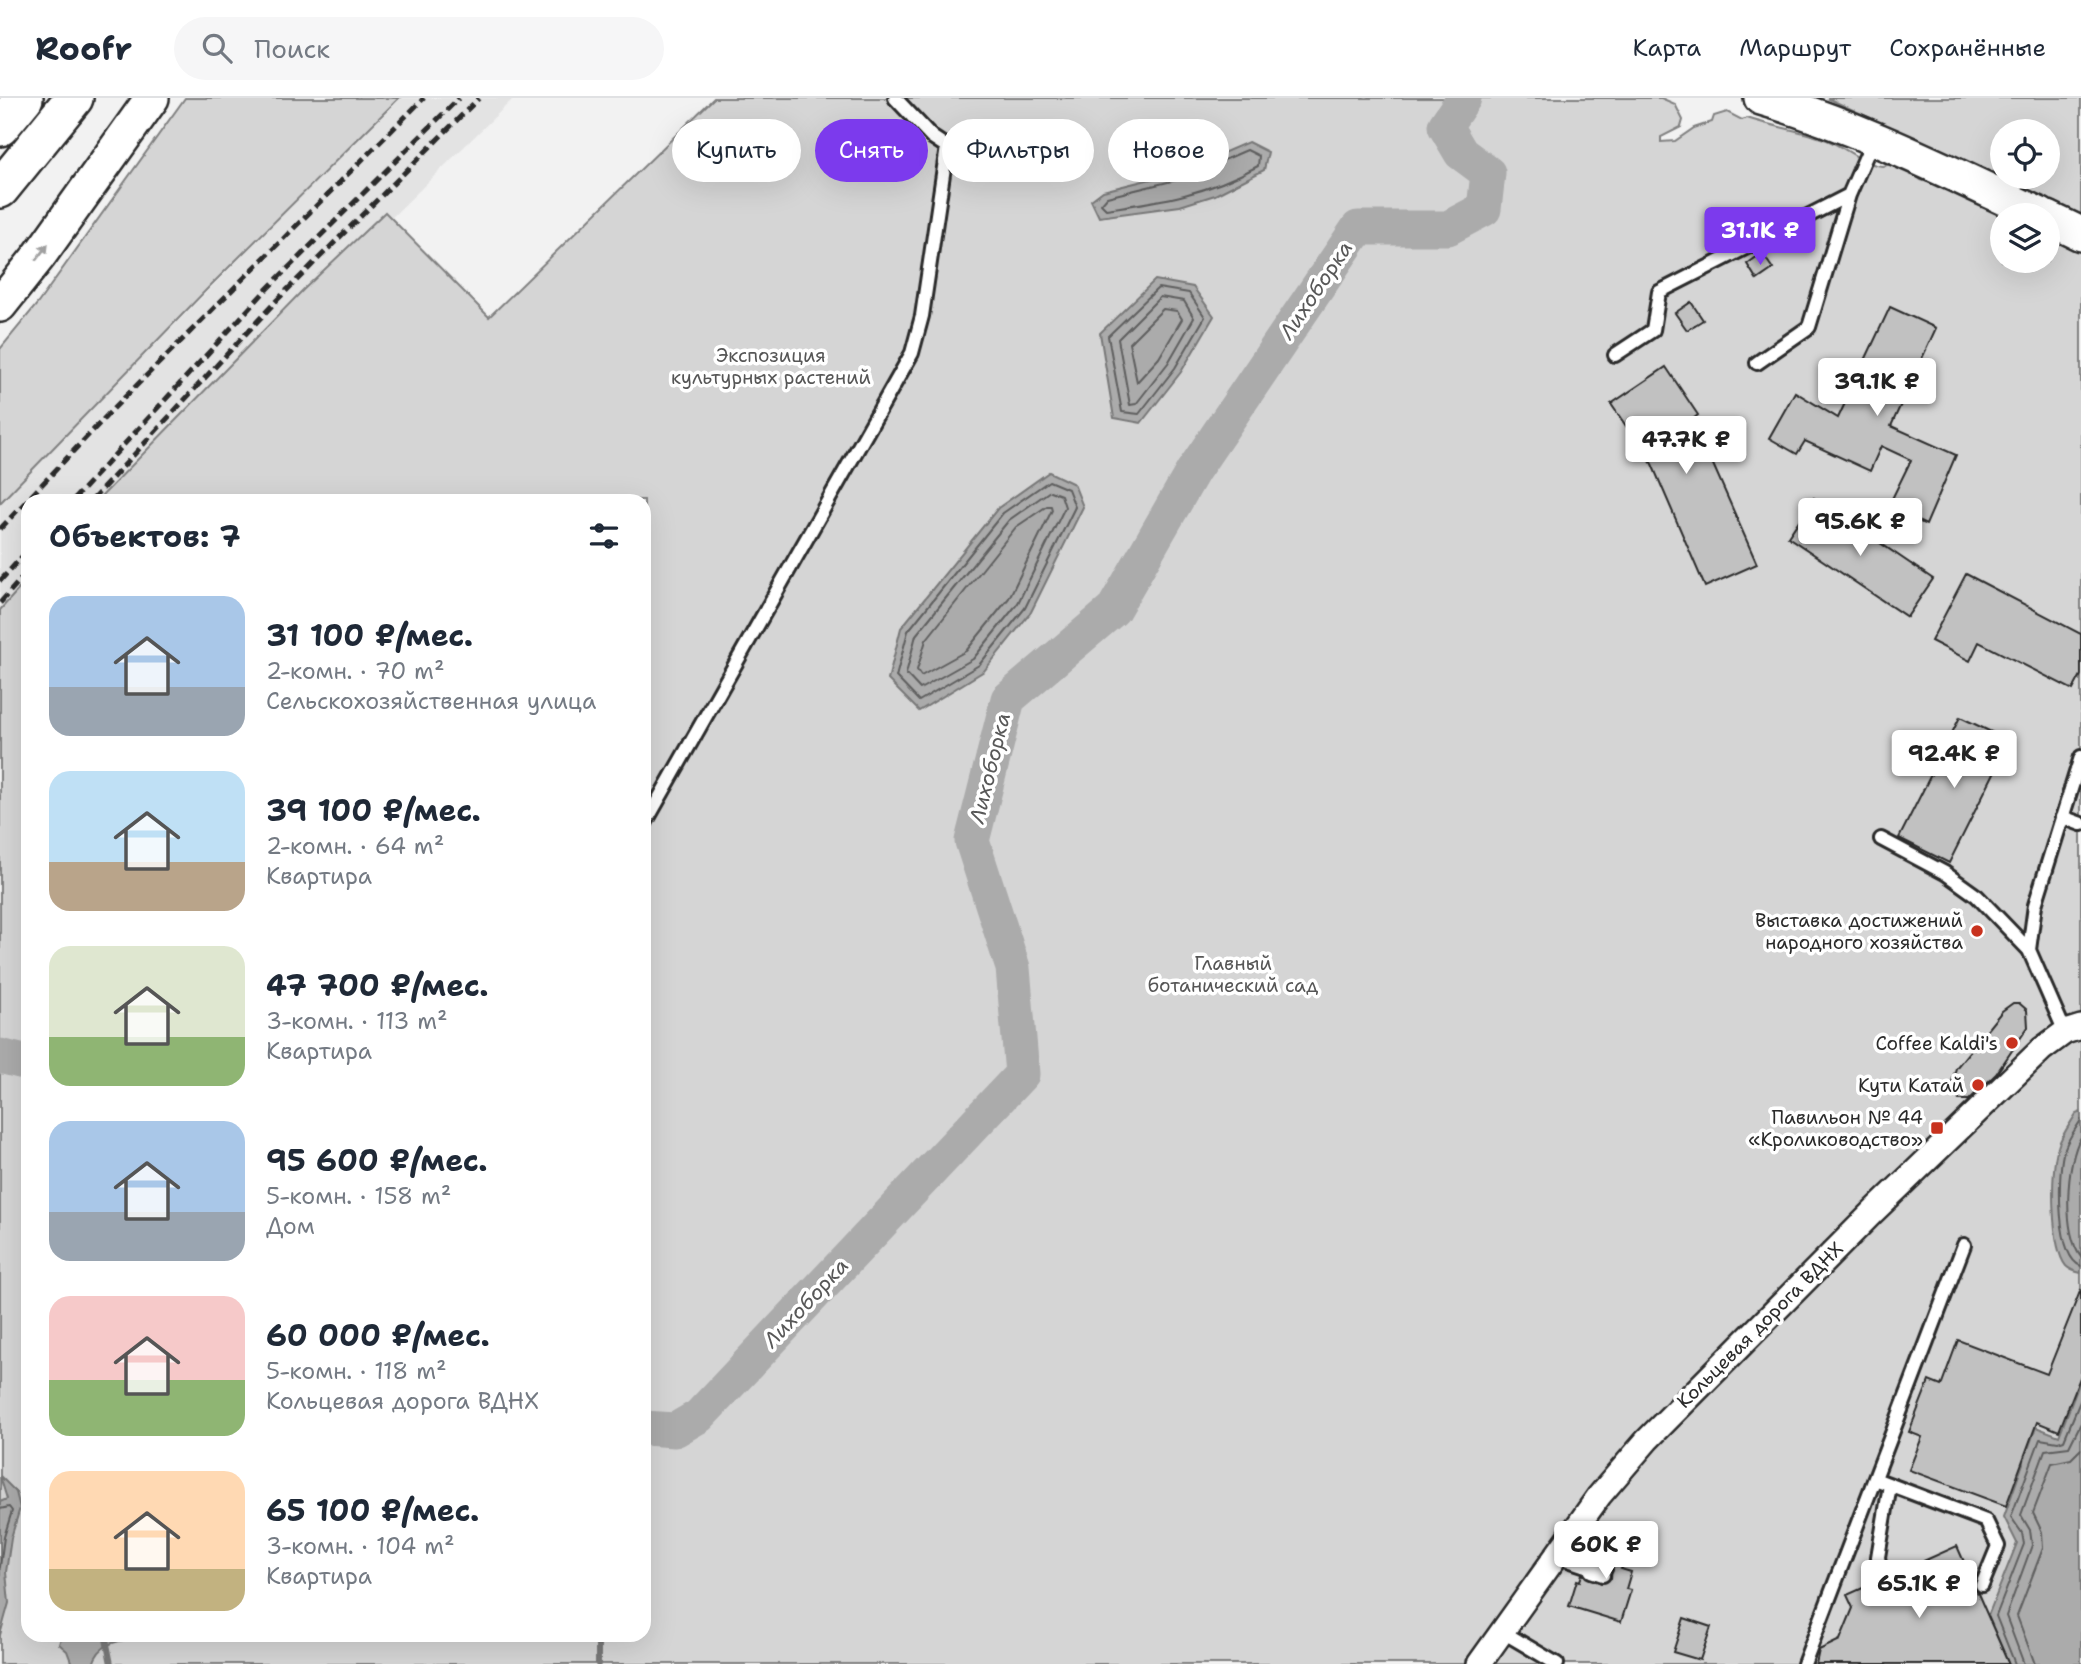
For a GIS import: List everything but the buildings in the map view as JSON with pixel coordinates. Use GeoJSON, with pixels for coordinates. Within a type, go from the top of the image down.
{"type":"FeatureCollection","features":[{"type":"Feature","properties":{"kind":"main road"},"geometry":{"type":"LineString","coordinates":[[0,127],[24,98]]}},
{"type":"Feature","properties":{"kind":"main road"},"geometry":{"type":"LineString","coordinates":[[0,305],[40,256],[152,98]]}},
{"type":"Feature","properties":{"kind":"main road"},"geometry":{"type":"LineString","coordinates":[[1761,98],[1806,111],[1874,139],[2012,203]]}},
{"type":"Feature","properties":{"kind":"main road"},"geometry":{"type":"LineString","coordinates":[[3,186],[64,110]]}},
{"type":"Feature","properties":{"kind":"main road"},"geometry":{"type":"LineString","coordinates":[[2060,225],[2081,234]]}},
{"type":"Feature","properties":{"kind":"street","name":"Кольцевая дорога ВДНХ"},"geometry":{"type":"LineString","coordinates":[[1479,1664],[1623,1467],[1890,1195],[2042,1049],[2073,1029]]}},
{"type":"Feature","properties":{"kind":"lane"},"geometry":{"type":"LineString","coordinates":[[651,813],[912,353],[922,316],[947,147],[932,137],[895,98]]}},
{"type":"Feature","properties":{"kind":"lane"},"geometry":{"type":"LineString","coordinates":[[1757,363],[1809,327],[1849,195],[1874,139]]}},
{"type":"Feature","properties":{"kind":"lane"},"geometry":{"type":"LineString","coordinates":[[1615,355],[1653,330],[1659,292],[1849,195]]}},
{"type":"Feature","properties":{"kind":"lane"},"geometry":{"type":"LineString","coordinates":[[2029,950],[2035,905],[2081,757]]}},
{"type":"Feature","properties":{"kind":"lane"},"geometry":{"type":"LineString","coordinates":[[2062,817],[2081,824]]}},
{"type":"Feature","properties":{"kind":"lane"},"geometry":{"type":"LineString","coordinates":[[1881,839],[1945,873],[1977,896],[2029,950],[2073,1029]]}},
{"type":"Feature","properties":{"kind":"lane"},"geometry":{"type":"LineString","coordinates":[[1804,1664],[1964,1245]]}},
{"type":"Feature","properties":{"kind":"lane"},"geometry":{"type":"LineString","coordinates":[[1875,1479],[1986,1521],[1998,1546],[1982,1585]]}},
{"type":"Feature","properties":{"kind":"lane"},"geometry":{"type":"LineString","coordinates":[[1882,1579],[1878,1561],[1890,1485]]}},
{"type":"Feature","properties":{"kind":"lane"},"geometry":{"type":"LineString","coordinates":[[1556,1556],[1589,1567],[1591,1571],[1604,1572]]}},
{"type":"Feature","properties":{"kind":"lane"},"geometry":{"type":"LineString","coordinates":[[1503,1632],[1533,1659],[1557,1664]]}},
{"type":"Feature","properties":{"kind":"shaded area"},"geometry":{"type":"Polygon","coordinates":[[[397,98],[514,98],[254,352],[124,494],[21,494],[21,607],[0,630],[0,503],[397,98]]]}},
{"type":"Feature","properties":{"kind":"green space"},"geometry":{"type":"Polygon","coordinates":[[[185,98],[399,98],[210,286],[0,503],[0,349],[38,303],[185,98]]]}},
{"type":"Feature","properties":{"kind":"green space","name":"Главный ботанический сад"},"geometry":{"type":"Polygon","coordinates":[[[714,98],[1661,98],[1675,104],[1683,120],[1681,127],[1661,137],[1661,142],[1675,141],[1694,128],[1712,122],[1714,116],[1727,112],[1742,120],[1747,118],[1827,140],[1875,165],[1884,166],[1898,162],[1921,180],[1990,203],[1990,273],[2060,273],[2060,232],[2081,242],[2081,1664],[0,1664],[0,610],[21,587],[21,1642],[651,1642],[651,494],[104,494],[303,290],[385,212],[489,317],[672,139],[672,182],[801,182],[801,119],[692,119],[714,98]]]}},
{"type":"Feature","properties":{"kind":"green space"},"geometry":{"type":"Polygon","coordinates":[[[1827,98],[2081,98],[2081,215],[2060,203],[2025,189],[2060,189],[2060,119],[1990,119],[1990,173],[1827,98]]]}},
{"type":"Feature","properties":{"kind":"water"},"geometry":{"type":"Polygon","coordinates":[[[1248,142],[1268,152],[1264,170],[1215,195],[1180,206],[1099,217],[1091,200],[1103,191],[1139,182],[1229,182],[1229,150],[1248,142]]]}},
{"type":"Feature","properties":{"kind":"water"},"geometry":{"type":"Polygon","coordinates":[[[1155,280],[1193,287],[1214,316],[1181,372],[1141,423],[1114,418],[1100,333],[1155,280]]]}},
{"type":"Feature","properties":{"kind":"water"},"geometry":{"type":"Polygon","coordinates":[[[1049,472],[1074,484],[1083,507],[1031,612],[984,671],[919,711],[888,680],[901,628],[998,508],[1049,472]]]}},
{"type":"Feature","properties":{"kind":"water"},"geometry":{"type":"Polygon","coordinates":[[[2081,1112],[2081,1273],[2066,1266],[2061,1257],[2055,1227],[2053,1190],[2059,1143],[2076,1114],[2081,1112]]]}},
{"type":"Feature","properties":{"kind":"water"},"geometry":{"type":"Polygon","coordinates":[[[2081,1379],[2081,1664],[2009,1664],[1988,1616],[2017,1543],[2004,1517],[2036,1427],[2059,1436],[2081,1379]]]}},
{"type":"Feature","properties":{"kind":"water"},"geometry":{"type":"Polygon","coordinates":[[[0,1476],[16,1492],[20,1508],[11,1538],[6,1572],[9,1603],[0,1635],[0,1502],[7,1499],[0,1476]]]}},
{"type":"Feature","properties":{"kind":"water"},"geometry":{"type":"Polygon","coordinates":[[[115,1642],[99,1652],[93,1664],[72,1664],[67,1651],[59,1644],[115,1642]]]}},
{"type":"Feature","properties":{"kind":"waterway","name":"Лихоборка"},"geometry":{"type":"LineString","coordinates":[[651,1428],[675,1430],[699,1416],[1022,1074],[1013,968],[972,841],[1008,699],[1113,610],[1193,471],[1358,228],[1448,228],[1484,209],[1488,173],[1461,153],[1445,126],[1464,98]]}},
{"type":"Feature","properties":{"kind":"waterway","name":"Лихоборка"},"geometry":{"type":"LineString","coordinates":[[0,1056],[21,1061]]}},
{"type":"Feature","properties":{"kind":"waterway"},"geometry":{"type":"LineString","coordinates":[[107,1642],[111,1664]]}},
{"type":"Feature","properties":{"kind":"waterway"},"geometry":{"type":"LineString","coordinates":[[598,1642],[598,1664]]}},
{"type":"Feature","properties":{"kind":"railway"},"geometry":{"type":"LineString","coordinates":[[33,494],[114,408],[424,98]]}},
{"type":"Feature","properties":{"kind":"railway"},"geometry":{"type":"LineString","coordinates":[[79,494],[267,289],[459,98]]}},
{"type":"Feature","properties":{"kind":"railway"},"geometry":{"type":"LineString","coordinates":[[98,494],[277,300],[479,98]]}},
{"type":"Feature","properties":{"kind":"railway"},"geometry":{"type":"LineString","coordinates":[[0,529],[21,507]]}},
{"type":"Feature","properties":{"kind":"railway"},"geometry":{"type":"LineString","coordinates":[[0,581],[21,558]]}},
{"type":"Feature","properties":{"kind":"railway"},"geometry":{"type":"LineString","coordinates":[[0,603],[21,579]]}},
{"type":"Feature","properties":{"kind":"place","name":"Выставка достижений народного хозяйства"},"geometry":{"type":"Point","coordinates":[1977,931]}},
{"type":"Feature","properties":{"kind":"place","name":"Coffee Kaldi's"},"geometry":{"type":"Point","coordinates":[2012,1043]}},
{"type":"Feature","properties":{"kind":"place","name":"Кути Катай"},"geometry":{"type":"Point","coordinates":[1978,1085]}},
{"type":"Feature","properties":{"kind":"place","name":"Павильон № 44 «Кролиководство»"},"geometry":{"type":"Point","coordinates":[1937,1128]}},
{"type":"Feature","properties":{"kind":"park label","name":"Экспозиция культурных растений"},"geometry":{"type":"Point","coordinates":[771,366]}}]}
